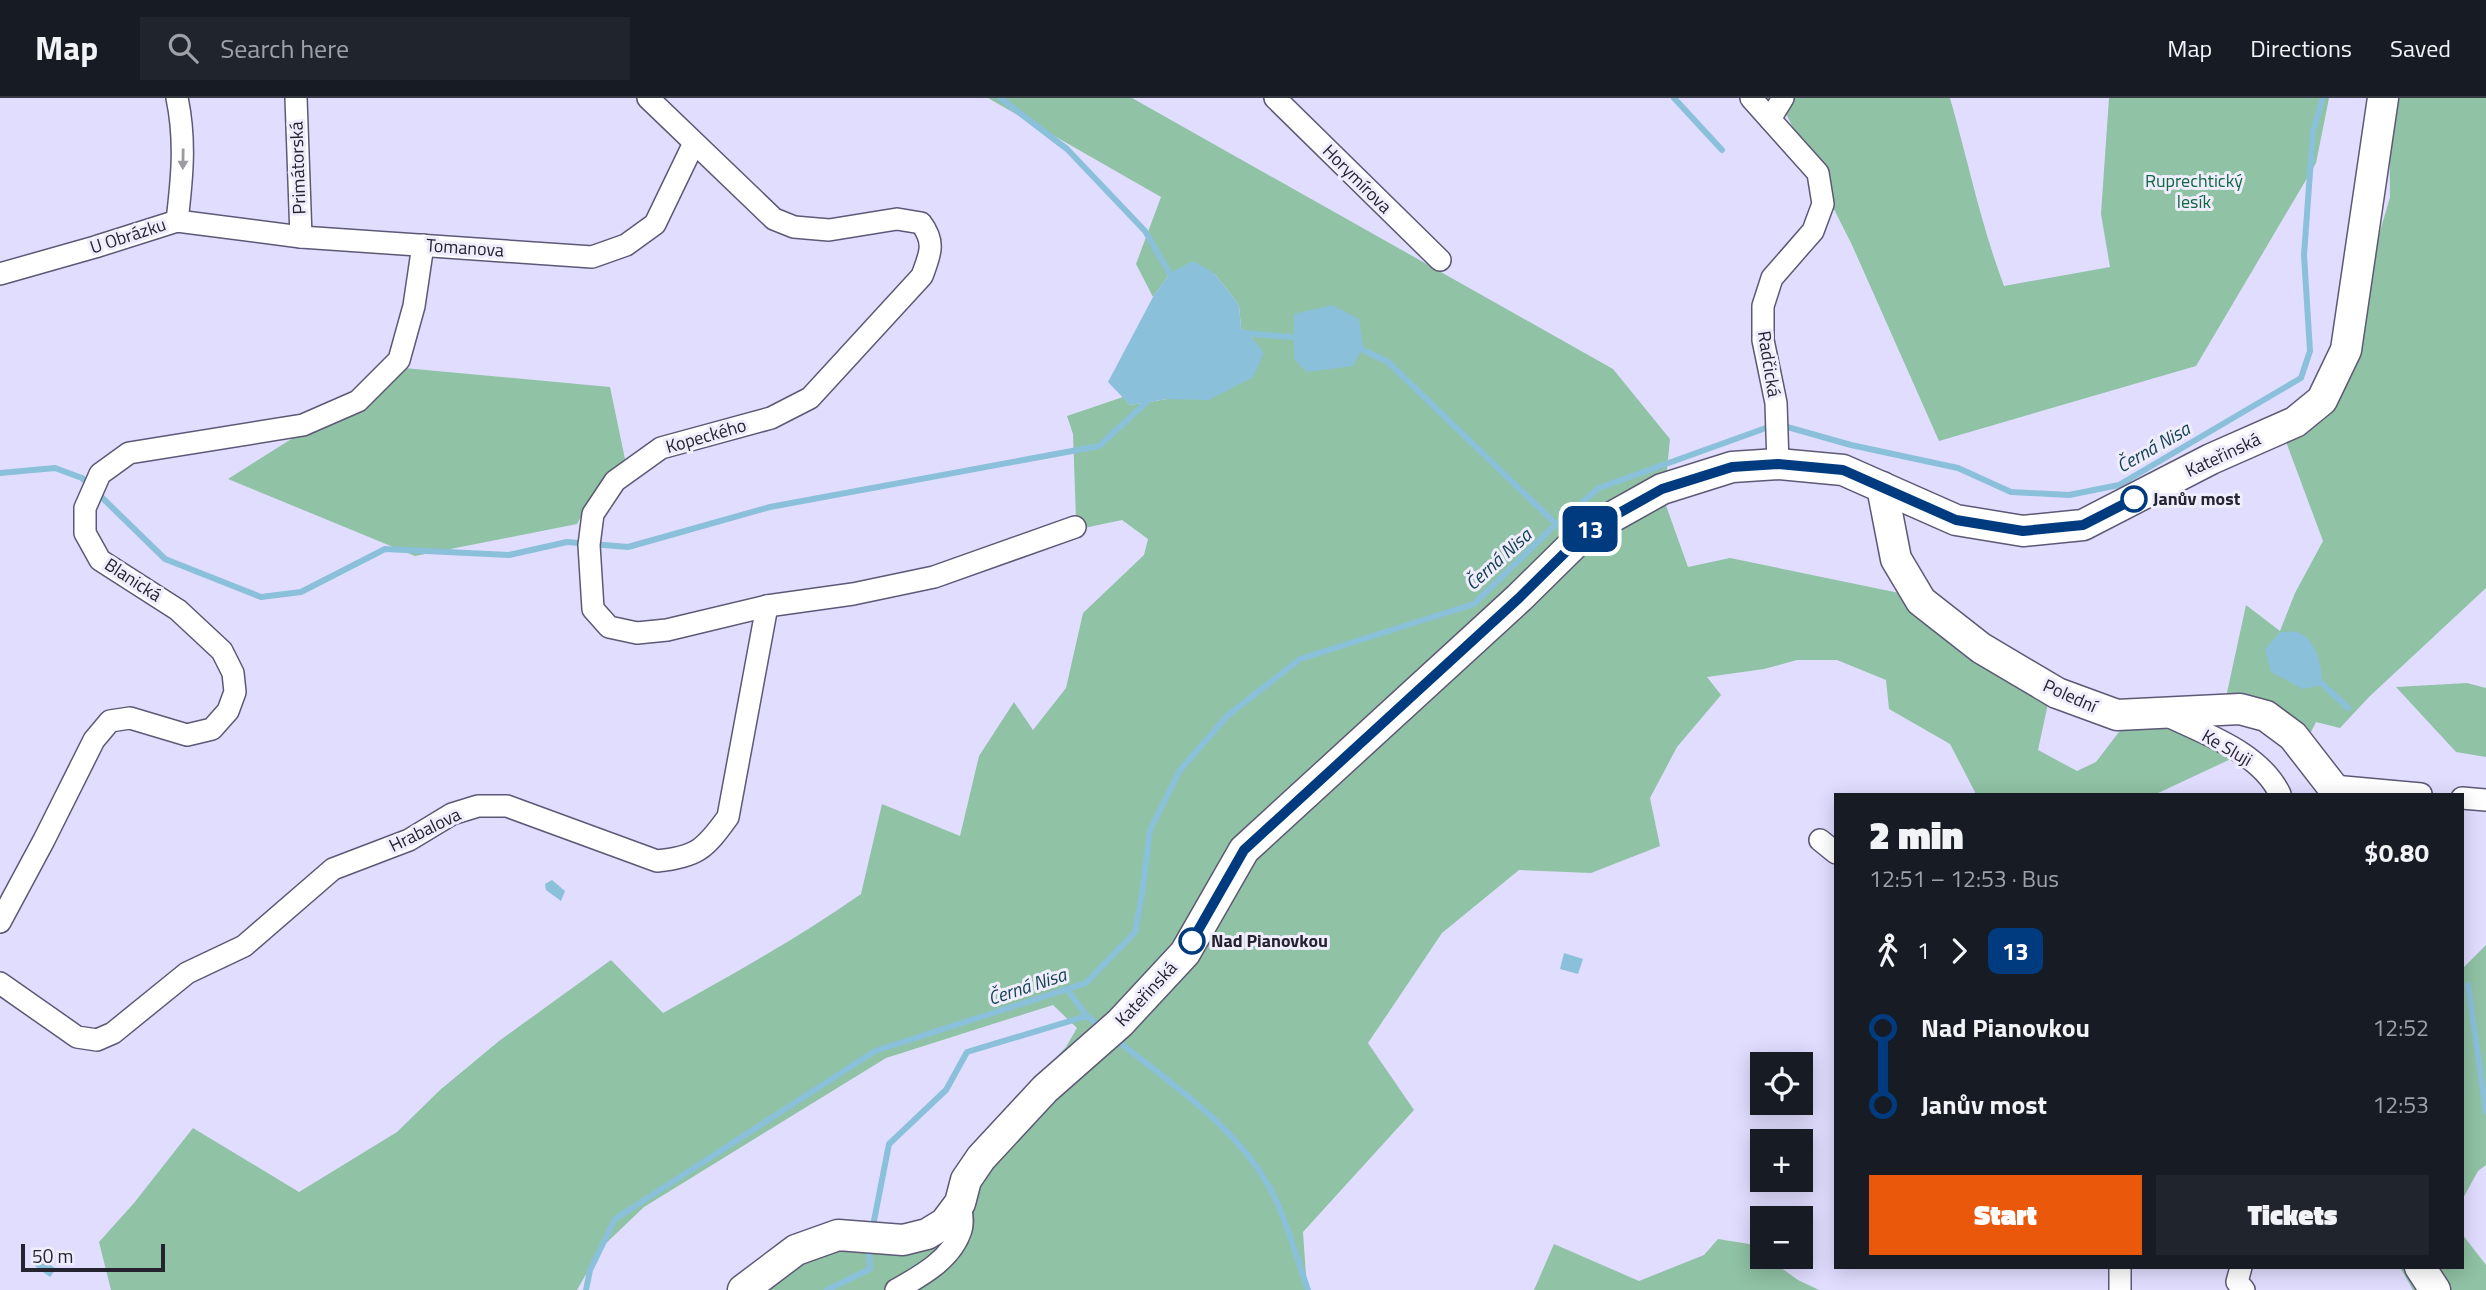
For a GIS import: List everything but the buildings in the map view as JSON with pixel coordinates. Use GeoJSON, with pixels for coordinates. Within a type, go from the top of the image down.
{"type":"FeatureCollection","features":[{"type":"Feature","properties":{"kind":"street","name":"U Obrázku"},"geometry":{"type":"LineString","coordinates":[[0,274],[177,221],[183,163],[182,121],[177,98]]}},
{"type":"Feature","properties":{"kind":"street","name":"Primátorská"},"geometry":{"type":"LineString","coordinates":[[296,98],[300,237]]}},
{"type":"Feature","properties":{"kind":"street","name":"Kopeckého"},"geometry":{"type":"LineString","coordinates":[[648,98],[774,219],[794,227],[830,230],[897,219],[921,223],[929,234],[930,252],[922,276],[810,398],[771,418],[661,448],[615,481],[593,514],[589,545],[593,609],[609,627],[637,633],[667,630],[767,607],[853,594],[934,577],[1075,527]]}},
{"type":"Feature","properties":{"kind":"street","name":"Horymírova"},"geometry":{"type":"LineString","coordinates":[[1275,98],[1440,260]]}},
{"type":"Feature","properties":{"kind":"street","name":"Radčická"},"geometry":{"type":"LineString","coordinates":[[1751,98],[1818,173],[1823,204],[1813,231],[1772,278],[1763,306],[1763,340],[1776,403],[1777,452]]}},
{"type":"Feature","properties":{"kind":"street"},"geometry":{"type":"LineString","coordinates":[[1770,119],[1783,98]]}},
{"type":"Feature","properties":{"kind":"street","name":"Kateřinská"},"geometry":{"type":"LineString","coordinates":[[743,1290],[796,1250],[838,1235],[903,1240],[927,1234],[945,1223],[960,1203],[966,1180],[981,1158],[1045,1089],[1120,1023],[1185,953],[1244,850],[1519,598],[1587,531],[1662,489],[1777,452],[1843,470],[1956,520],[2023,531],[2083,525],[2211,459],[2295,422],[2322,400],[2346,350],[2383,98]]}},
{"type":"Feature","properties":{"kind":"street","name":"Tomanova"},"geometry":{"type":"LineString","coordinates":[[177,221],[300,237],[592,257],[626,245],[655,223],[694,143]]}},
{"type":"Feature","properties":{"kind":"street","name":"Blanická"},"geometry":{"type":"LineString","coordinates":[[0,922],[94,740],[110,721],[130,718],[187,735],[212,729],[228,710],[235,692],[233,673],[222,651],[178,610],[100,561],[85,533],[85,508],[100,474],[129,453],[303,425],[358,401],[398,360],[414,306],[423,245]]}},
{"type":"Feature","properties":{"kind":"street","name":"Polední"},"geometry":{"type":"LineString","coordinates":[[1882,487],[1896,559],[1921,600],[1981,648],[2057,693],[2117,715],[2240,709],[2266,716],[2293,736],[2336,790],[2400,793]]}},
{"type":"Feature","properties":{"kind":"street","name":"Hrabalova"},"geometry":{"type":"LineString","coordinates":[[0,983],[76,1037],[97,1040],[113,1033],[187,973],[244,946],[333,869],[409,840],[452,814],[478,806],[507,806],[657,861],[683,858],[709,844],[728,817],[767,607]]}},
{"type":"Feature","properties":{"kind":"street","name":"Ke Sluji"},"geometry":{"type":"LineString","coordinates":[[2163,713],[2250,757],[2274,782],[2280,793]]}},
{"type":"Feature","properties":{"kind":"street"},"geometry":{"type":"LineString","coordinates":[[2464,798],[2486,800]]}},
{"type":"Feature","properties":{"kind":"street"},"geometry":{"type":"LineString","coordinates":[[897,1290],[923,1275],[945,1256],[957,1240],[962,1229],[960,1203]]}},
{"type":"Feature","properties":{"kind":"street"},"geometry":{"type":"LineString","coordinates":[[2120,1269],[2120,1290]]}},
{"type":"Feature","properties":{"kind":"street"},"geometry":{"type":"LineString","coordinates":[[2240,1269],[2237,1282],[2244,1290]]}},
{"type":"Feature","properties":{"kind":"street"},"geometry":{"type":"LineString","coordinates":[[2421,1269],[2435,1290]]}},
{"type":"Feature","properties":{"kind":"green space"},"geometry":{"type":"Polygon","coordinates":[[[988,98],[1132,98],[1613,369],[1670,439],[1664,500],[1688,567],[1730,558],[1904,594],[2049,699],[2038,750],[2077,771],[2096,762],[2122,728],[2166,725],[2233,758],[2158,793],[1975,793],[1950,744],[1889,709],[1886,680],[1837,660],[1797,660],[1764,669],[1707,677],[1721,695],[1677,747],[1650,798],[1660,846],[1591,873],[1519,870],[1442,933],[1368,1043],[1414,1110],[1303,1232],[1307,1290],[730,1290],[791,1242],[889,1246],[928,1225],[1034,1081],[1066,1047],[1077,1028],[1053,1005],[886,1058],[644,1207],[601,1248],[577,1290],[111,1290],[99,1242],[134,1203],[193,1128],[299,1192],[397,1132],[440,1090],[499,1041],[611,960],[663,1013],[764,956],[837,910],[861,894],[882,804],[960,836],[979,756],[1014,702],[1033,730],[1066,688],[1083,613],[1144,555],[1148,539],[1122,520],[1070,531],[1076,518],[1073,434],[1067,416],[1123,397],[1130,405],[1167,399],[1209,399],[1253,339],[1241,328],[1239,305],[1214,273],[1170,273],[1153,297],[1136,264],[1161,197],[988,98]]]}},
{"type":"Feature","properties":{"kind":"green space","name":"Ruprechtický lesík"},"geometry":{"type":"Polygon","coordinates":[[[1788,98],[1950,98],[2004,286],[2110,267],[2101,214],[2109,98],[2329,98],[2316,163],[2196,366],[1939,441],[1852,245],[1783,108],[1788,98]]]}},
{"type":"Feature","properties":{"kind":"green space"},"geometry":{"type":"Polygon","coordinates":[[[2392,98],[2486,98],[2486,588],[2370,696],[2340,728],[2316,722],[2309,736],[2225,702],[2246,605],[2280,631],[2295,593],[2323,541],[2285,439],[2305,432],[2372,259],[2390,197],[2389,107],[2392,98]]]}},
{"type":"Feature","properties":{"kind":"green space"},"geometry":{"type":"Polygon","coordinates":[[[404,368],[610,387],[626,464],[597,488],[577,524],[415,556],[228,479],[404,368]]]}},
{"type":"Feature","properties":{"kind":"green space"},"geometry":{"type":"Polygon","coordinates":[[[2467,683],[2486,688],[2486,757],[2456,752],[2396,687],[2467,683]]]}},
{"type":"Feature","properties":{"kind":"green space"},"geometry":{"type":"Polygon","coordinates":[[[2486,945],[2486,1165],[2478,1171],[2464,1196],[2464,967],[2486,945]]]}},
{"type":"Feature","properties":{"kind":"green space"},"geometry":{"type":"Polygon","coordinates":[[[2464,1237],[2486,1265],[2486,1290],[2413,1290],[2401,1269],[2464,1269],[2464,1237]]]}},
{"type":"Feature","properties":{"kind":"green space"},"geometry":{"type":"Polygon","coordinates":[[[1718,1239],[1749,1244],[1750,1269],[1783,1269],[1819,1290],[1534,1290],[1554,1244],[1639,1281],[1704,1255],[1718,1239]]]}},
{"type":"Feature","properties":{"kind":"water"},"geometry":{"type":"Polygon","coordinates":[[[1193,261],[1214,273],[1239,305],[1241,328],[1264,353],[1253,377],[1209,400],[1167,399],[1130,405],[1108,382],[1153,297],[1170,273],[1193,261]]]}},
{"type":"Feature","properties":{"kind":"water"},"geometry":{"type":"Polygon","coordinates":[[[1332,305],[1359,319],[1363,347],[1353,366],[1307,372],[1294,359],[1294,314],[1332,305]]]}},
{"type":"Feature","properties":{"kind":"water"},"geometry":{"type":"Polygon","coordinates":[[[2280,632],[2297,632],[2304,635],[2314,647],[2320,663],[2321,685],[2303,689],[2271,672],[2265,649],[2280,632]]]}},
{"type":"Feature","properties":{"kind":"water"},"geometry":{"type":"Polygon","coordinates":[[[552,880],[565,891],[561,901],[546,890],[545,884],[552,880]]]}},
{"type":"Feature","properties":{"kind":"water"},"geometry":{"type":"Polygon","coordinates":[[[1564,953],[1583,959],[1578,974],[1560,969],[1564,953]]]}},
{"type":"Feature","properties":{"kind":"water"},"geometry":{"type":"Polygon","coordinates":[[[41,1258],[56,1269],[50,1277],[35,1266],[41,1258]]]}},
{"type":"Feature","properties":{"kind":"waterway"},"geometry":{"type":"LineString","coordinates":[[1000,98],[1067,149],[1145,231],[1173,279]]}},
{"type":"Feature","properties":{"kind":"waterway"},"geometry":{"type":"LineString","coordinates":[[1674,98],[1722,150]]}},
{"type":"Feature","properties":{"kind":"waterway","name":"Černá Nisa"},"geometry":{"type":"LineString","coordinates":[[586,1290],[590,1270],[615,1219],[875,1051],[1086,983],[1135,932],[1150,830],[1180,770],[1227,716],[1300,659],[1474,604],[1556,524],[1599,488],[1777,424],[1851,445],[1958,468],[2011,492],[2069,495],[2119,485],[2301,378],[2310,351],[2304,255],[2313,131],[2323,98]]}},
{"type":"Feature","properties":{"kind":"waterway"},"geometry":{"type":"LineString","coordinates":[[1240,335],[1244,333],[1302,338]]}},
{"type":"Feature","properties":{"kind":"waterway"},"geometry":{"type":"LineString","coordinates":[[1357,347],[1388,362],[1556,524]]}},
{"type":"Feature","properties":{"kind":"waterway"},"geometry":{"type":"LineString","coordinates":[[0,473],[55,468],[82,478],[165,559],[261,597],[301,592],[385,549],[509,555],[567,542],[628,547],[770,507],[1099,446],[1152,397]]}},
{"type":"Feature","properties":{"kind":"waterway"},"geometry":{"type":"LineString","coordinates":[[2316,678],[2348,708]]}},
{"type":"Feature","properties":{"kind":"waterway"},"geometry":{"type":"LineString","coordinates":[[2468,985],[2486,1112]]}},
{"type":"Feature","properties":{"kind":"waterway"},"geometry":{"type":"LineString","coordinates":[[1068,991],[1087,1016],[1103,1029]]}},
{"type":"Feature","properties":{"kind":"waterway"},"geometry":{"type":"LineString","coordinates":[[872,1231],[889,1144],[946,1090],[967,1052],[1087,1016]]}},
{"type":"Feature","properties":{"kind":"waterway"},"geometry":{"type":"LineString","coordinates":[[1114,1038],[1223,1127],[1259,1170],[1288,1229],[1308,1290]]}},
{"type":"Feature","properties":{"kind":"waterway"},"geometry":{"type":"LineString","coordinates":[[827,1290],[870,1269],[869,1245]]}},
{"type":"Feature","properties":{"kind":"bus line","name":"13"},"geometry":{"type":"LineString","coordinates":[[1192,941],[1244,850],[1519,598],[1587,531],[1662,489],[1732,467],[1778,464],[1843,470],[1956,520],[2023,531],[2083,525],[2134,499]]}},
{"type":"Feature","properties":{"kind":"place","name":"Janův most"},"geometry":{"type":"Point","coordinates":[2134,499]}},
{"type":"Feature","properties":{"kind":"place","name":"Nad Pianovkou"},"geometry":{"type":"Point","coordinates":[1192,941]}}]}
